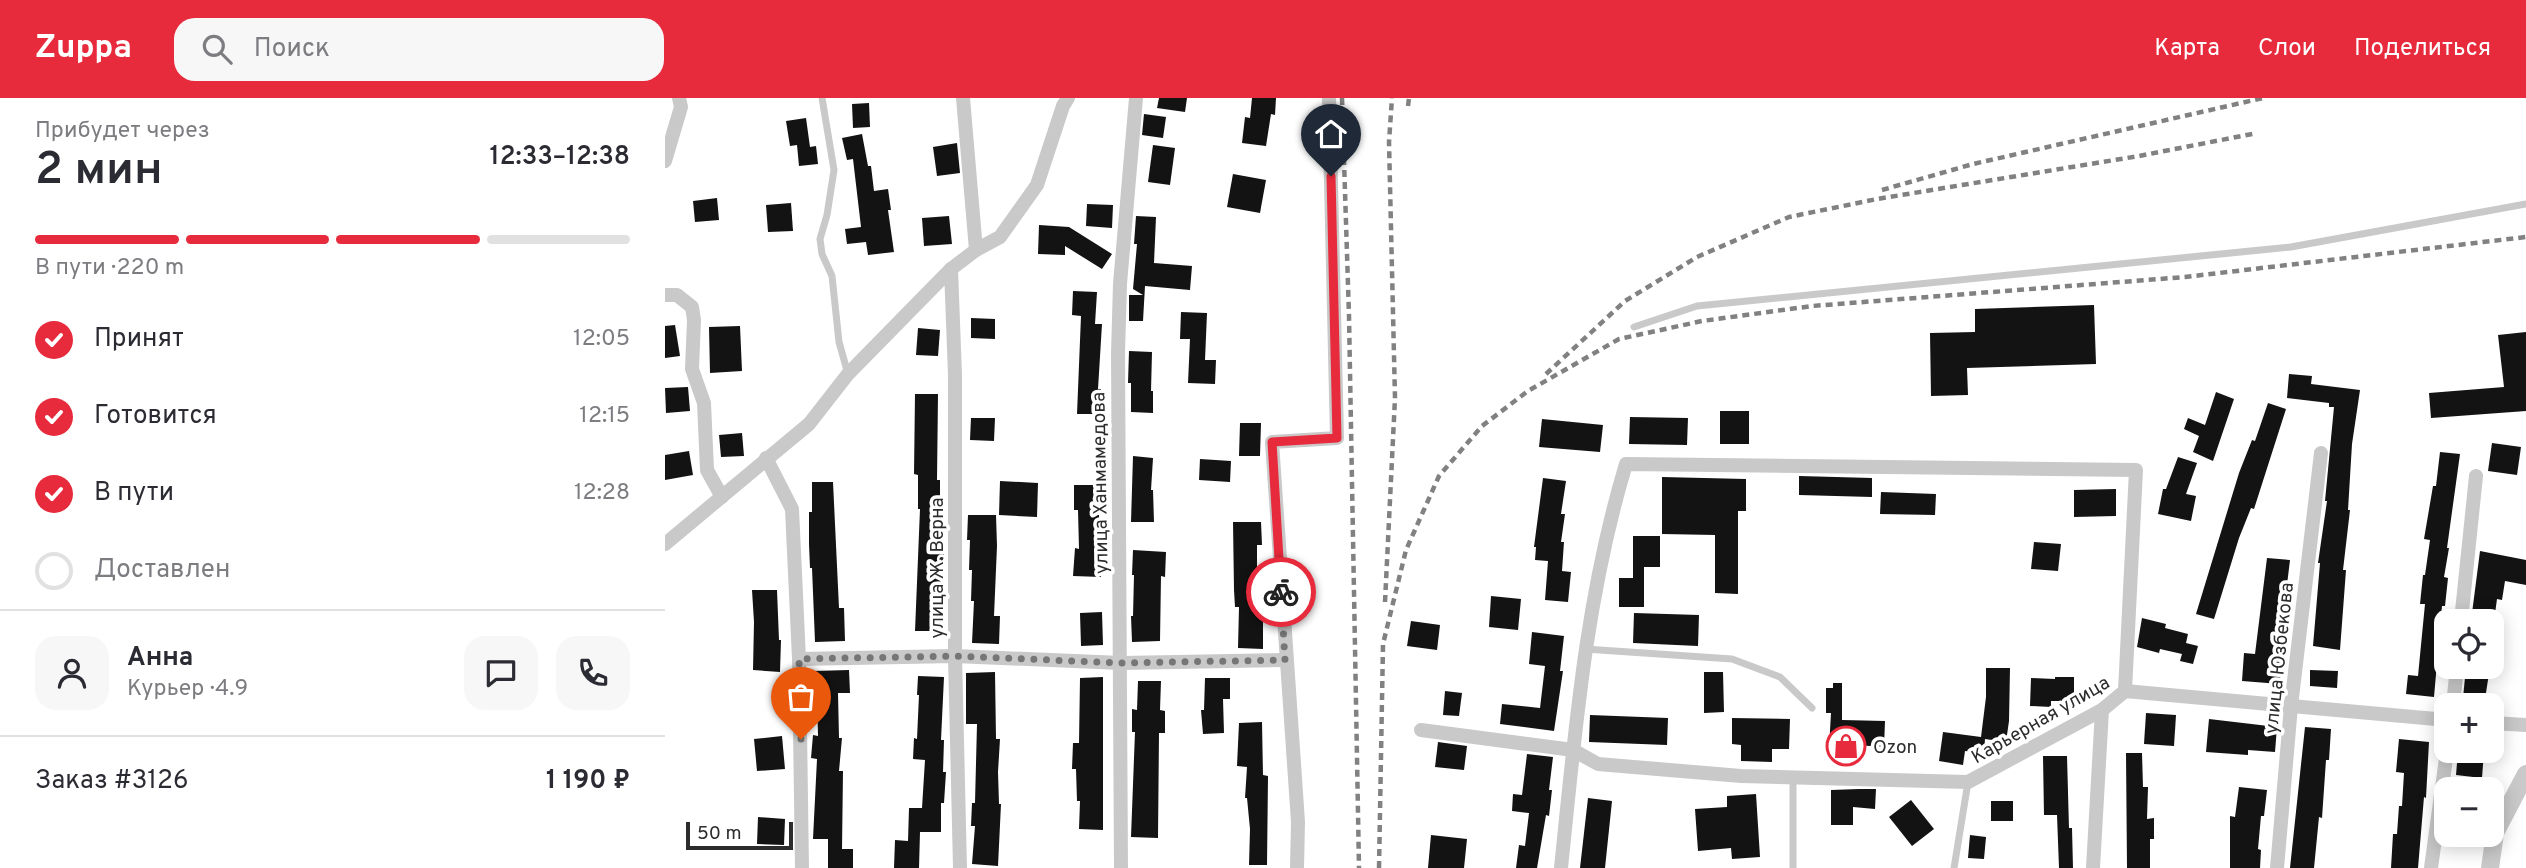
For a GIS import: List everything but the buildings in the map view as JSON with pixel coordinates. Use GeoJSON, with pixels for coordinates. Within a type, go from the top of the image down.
{"type":"FeatureCollection","features":[{"type":"Feature","properties":{"kind":"street"},"geometry":{"type":"LineString","coordinates":[[665,161],[681,107],[679,98]]}},
{"type":"Feature","properties":{"kind":"street"},"geometry":{"type":"LineString","coordinates":[[963,98],[976,250]]}},
{"type":"Feature","properties":{"kind":"street"},"geometry":{"type":"LineString","coordinates":[[665,544],[809,424],[848,374],[951,269],[976,250],[1000,237],[1037,185],[1068,98]]}},
{"type":"Feature","properties":{"kind":"street","name":"улица Ханмамедова"},"geometry":{"type":"LineString","coordinates":[[1121,868],[1117,441],[1119,325],[1136,98]]}},
{"type":"Feature","properties":{"kind":"street"},"geometry":{"type":"LineString","coordinates":[[1297,868],[1298,822],[1272,442],[1337,438],[1329,98]]}},
{"type":"Feature","properties":{"kind":"street","name":"улица Ж. Верна"},"geometry":{"type":"LineString","coordinates":[[951,269],[955,375],[955,656],[960,868]]}},
{"type":"Feature","properties":{"kind":"street"},"geometry":{"type":"LineString","coordinates":[[665,295],[677,295],[692,307],[692,369],[704,403],[707,470],[722,497]]}},
{"type":"Feature","properties":{"kind":"street","name":"улица Юзбекова"},"geometry":{"type":"LineString","coordinates":[[2277,868],[2291,706],[2321,453]]}},
{"type":"Feature","properties":{"kind":"street"},"geometry":{"type":"LineString","coordinates":[[767,458],[792,509],[799,659],[802,868]]}},
{"type":"Feature","properties":{"kind":"street"},"geometry":{"type":"LineString","coordinates":[[1562,868],[1585,649],[1626,464],[2136,470],[2126,691]]}},
{"type":"Feature","properties":{"kind":"street"},"geometry":{"type":"LineString","coordinates":[[2462,609],[2476,476]]}},
{"type":"Feature","properties":{"kind":"street"},"geometry":{"type":"LineString","coordinates":[[799,659],[955,656],[1121,663],[1285,660]]}},
{"type":"Feature","properties":{"kind":"street","name":"Карьерная улица"},"geometry":{"type":"LineString","coordinates":[[1421,730],[1573,750],[1598,764],[1793,778],[1968,782],[2102,710],[2126,691],[2434,719]]}},
{"type":"Feature","properties":{"kind":"street"},"geometry":{"type":"LineString","coordinates":[[2093,868],[2102,710]]}},
{"type":"Feature","properties":{"kind":"street"},"geometry":{"type":"LineString","coordinates":[[2504,724],[2526,725]]}},
{"type":"Feature","properties":{"kind":"street"},"geometry":{"type":"LineString","coordinates":[[2431,868],[2445,763]]}},
{"type":"Feature","properties":{"kind":"street"},"geometry":{"type":"LineString","coordinates":[[2490,868],[2496,835],[2526,776]]}},
{"type":"Feature","properties":{"kind":"lane"},"geometry":{"type":"LineString","coordinates":[[822,98],[834,170],[820,239],[822,254],[832,276],[839,342],[848,374]]}},
{"type":"Feature","properties":{"kind":"lane"},"geometry":{"type":"LineString","coordinates":[[1634,327],[1697,306],[2291,247],[2526,204]]}},
{"type":"Feature","properties":{"kind":"lane"},"geometry":{"type":"LineString","coordinates":[[1585,649],[1732,659],[1780,677],[1812,708]]}},
{"type":"Feature","properties":{"kind":"lane"},"geometry":{"type":"LineString","coordinates":[[1793,778],[1793,868]]}},
{"type":"Feature","properties":{"kind":"lane"},"geometry":{"type":"LineString","coordinates":[[1954,868],[1968,782]]}},
{"type":"Feature","properties":{"kind":"railway"},"geometry":{"type":"LineString","coordinates":[[1342,98],[1349,316],[1359,868]]}},
{"type":"Feature","properties":{"kind":"railway"},"geometry":{"type":"LineString","coordinates":[[1385,602],[1395,398],[1389,142],[1392,98]]}},
{"type":"Feature","properties":{"kind":"railway"},"geometry":{"type":"LineString","coordinates":[[1408,106],[1409,98]]}},
{"type":"Feature","properties":{"kind":"railway"},"geometry":{"type":"LineString","coordinates":[[1882,190],[1973,164],[2263,98]]}},
{"type":"Feature","properties":{"kind":"railway"},"geometry":{"type":"LineString","coordinates":[[1546,374],[1625,301],[1697,257],[1789,217],[1877,199],[2139,156],[2257,133]]}},
{"type":"Feature","properties":{"kind":"railway"},"geometry":{"type":"LineString","coordinates":[[1379,868],[1383,644],[1406,550],[1439,476],[1482,426],[1528,391],[1619,339],[1702,321],[1812,306],[2185,277],[2526,237]]}},
{"type":"Feature","properties":{"kind":"way so far"},"geometry":{"type":"LineString","coordinates":[[801,739],[799,659],[955,656],[1121,663],[1285,660],[1281,592]]}},
{"type":"Feature","properties":{"kind":"place","name":"Ozon"},"geometry":{"type":"Point","coordinates":[1846,746]}},
{"type":"Feature","properties":{"kind":"route"},"geometry":{"type":"LineString","coordinates":[[1281,592],[1272,442],[1337,438],[1331,176]]}}]}
